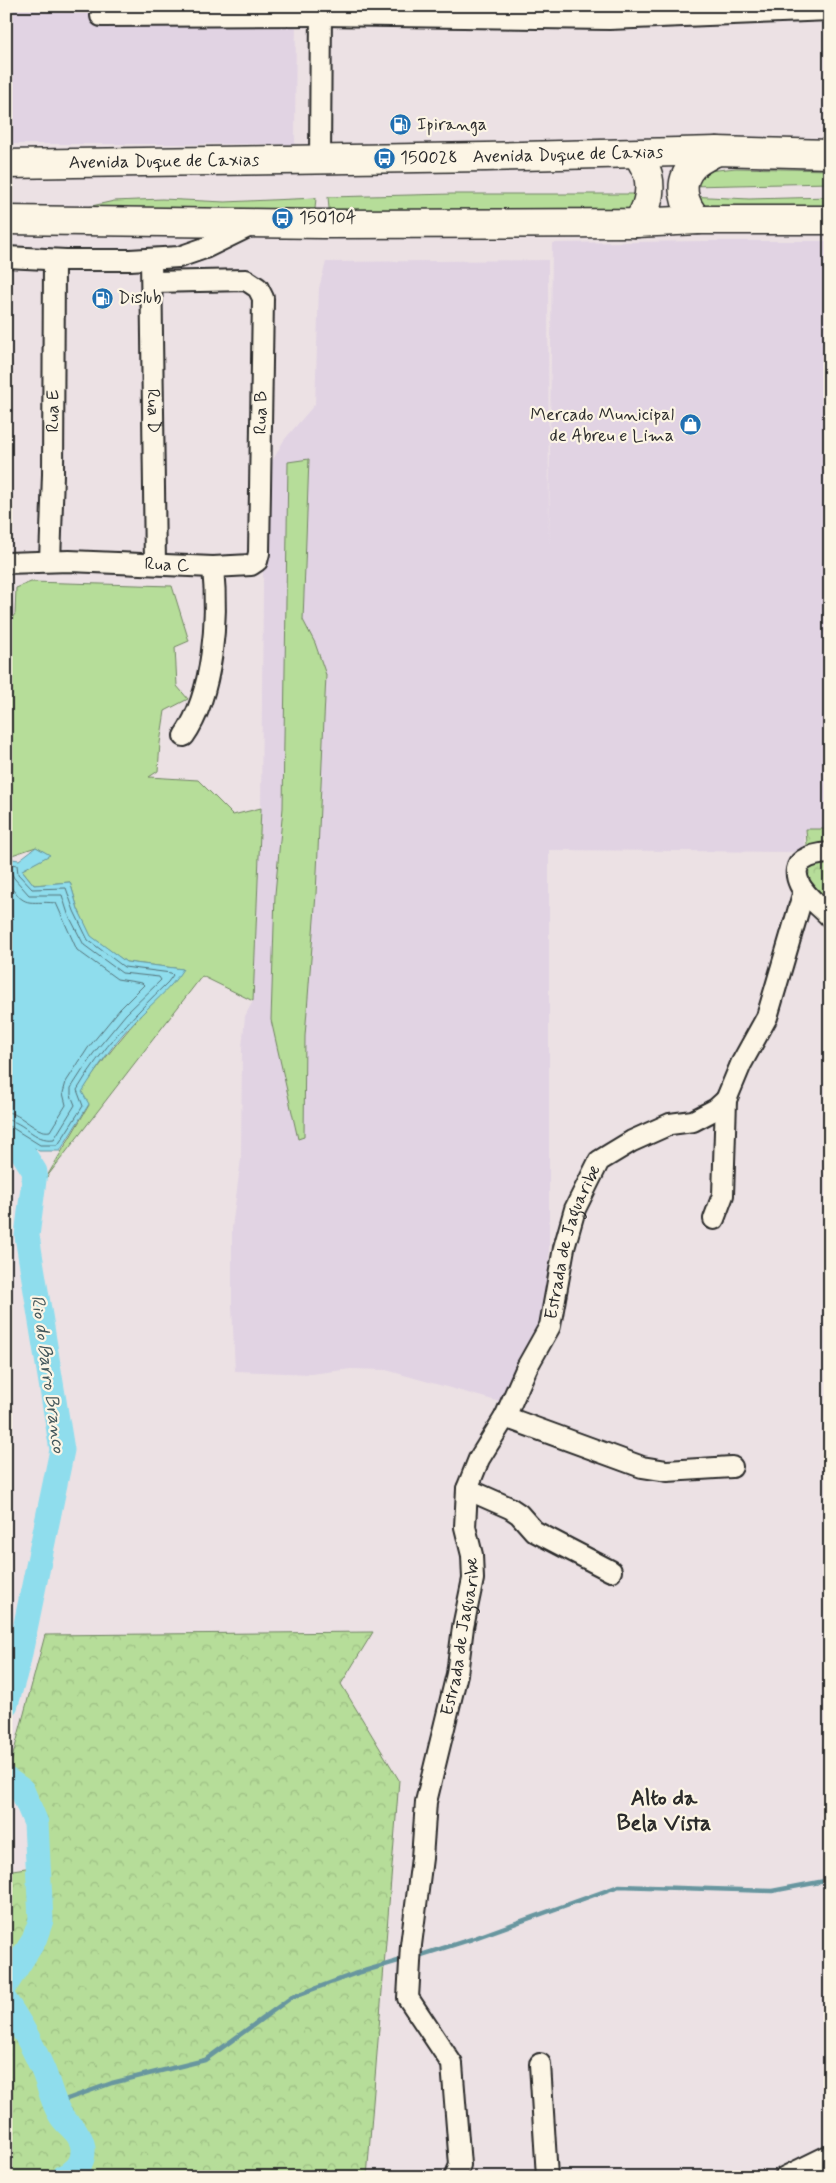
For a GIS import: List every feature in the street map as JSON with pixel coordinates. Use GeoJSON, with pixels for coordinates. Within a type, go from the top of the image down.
{"type":"FeatureCollection","features":[{"type":"Feature","properties":{"kind":"highway","name":"Avenida Duque de Caxias"},"geometry":{"type":"LineString","coordinates":[[6,164],[320,160],[717,151],[830,154]]}},
{"type":"Feature","properties":{"kind":"highway"},"geometry":{"type":"LineString","coordinates":[[698,220],[685,204],[685,177],[694,165],[717,151]]}},
{"type":"Feature","properties":{"kind":"highway"},"geometry":{"type":"LineString","coordinates":[[636,224],[646,210],[648,190],[648,176],[638,154]]}},
{"type":"Feature","properties":{"kind":"highway"},"geometry":{"type":"LineString","coordinates":[[6,220],[255,224],[636,224],[698,220],[830,220]]}},
{"type":"Feature","properties":{"kind":"street"},"geometry":{"type":"LineString","coordinates":[[101,16],[321,11],[609,18],[830,10]]}},
{"type":"Feature","properties":{"kind":"street"},"geometry":{"type":"LineString","coordinates":[[320,160],[321,11]]}},
{"type":"Feature","properties":{"kind":"street"},"geometry":{"type":"LineString","coordinates":[[6,257],[54,260],[179,257],[205,248],[255,224]]}},
{"type":"Feature","properties":{"kind":"street","name":"Rua D"},"geometry":{"type":"LineString","coordinates":[[151,258],[153,282],[155,564]]}},
{"type":"Feature","properties":{"kind":"street","name":"Rua E"},"geometry":{"type":"LineString","coordinates":[[54,260],[52,474],[59,561]]}},
{"type":"Feature","properties":{"kind":"street","name":"Rua B"},"geometry":{"type":"LineString","coordinates":[[153,282],[246,280],[258,288],[263,298],[259,553]]}},
{"type":"Feature","properties":{"kind":"street","name":"Rua C"},"geometry":{"type":"LineString","coordinates":[[6,563],[59,561],[213,566],[251,564],[256,561],[259,553]]}},
{"type":"Feature","properties":{"kind":"street"},"geometry":{"type":"LineString","coordinates":[[184,736],[201,700],[208,668],[214,623],[215,589],[213,566]]}},
{"type":"Feature","properties":{"kind":"street"},"geometry":{"type":"LineString","coordinates":[[830,853],[813,854],[804,858],[798,866],[797,875],[804,891],[830,917]]}},
{"type":"Feature","properties":{"kind":"street"},"geometry":{"type":"LineString","coordinates":[[714,1219],[723,1195],[726,1100],[741,1064],[767,1017],[804,891]]}},
{"type":"Feature","properties":{"kind":"street","name":"Estrada de Jaguaribe"},"geometry":{"type":"LineString","coordinates":[[455,2177],[460,2165],[452,2064],[408,1998],[411,1945],[422,1858],[426,1802],[457,1674],[463,1627],[473,1579],[472,1555],[465,1527],[467,1489],[479,1459],[505,1417],[527,1368],[550,1326],[564,1248],[575,1209],[599,1160],[632,1141],[670,1124],[693,1121],[716,1109],[726,1100]]}},
{"type":"Feature","properties":{"kind":"street"},"geometry":{"type":"LineString","coordinates":[[505,1417],[642,1467],[667,1471],[732,1467]]}},
{"type":"Feature","properties":{"kind":"street"},"geometry":{"type":"LineString","coordinates":[[467,1489],[510,1508],[519,1514],[534,1531],[611,1571]]}},
{"type":"Feature","properties":{"kind":"street"},"geometry":{"type":"LineString","coordinates":[[540,2064],[547,2177]]}},
{"type":"Feature","properties":{"kind":"street"},"geometry":{"type":"LineString","coordinates":[[786,2177],[830,2155]]}},
{"type":"Feature","properties":{"kind":"shaded area"},"geometry":{"type":"Polygon","coordinates":[[[6,6],[296,6],[295,144],[6,144],[6,6]]]}},
{"type":"Feature","properties":{"kind":"shaded area"},"geometry":{"type":"Polygon","coordinates":[[[830,241],[830,829],[806,829],[803,852],[549,850],[549,1317],[500,1402],[386,1370],[351,1369],[311,1374],[235,1371],[232,1306],[232,1228],[241,1159],[242,1048],[245,1016],[253,1001],[261,808],[264,476],[284,440],[315,404],[319,288],[326,262],[548,260],[549,546],[552,243],[830,241]]]}},
{"type":"Feature","properties":{"kind":"green space"},"geometry":{"type":"Polygon","coordinates":[[[736,168],[830,170],[830,183],[690,186],[708,171],[736,168]]]}},
{"type":"Feature","properties":{"kind":"green space"},"geometry":{"type":"Polygon","coordinates":[[[452,194],[642,194],[633,214],[330,220],[328,197],[452,194]]]}},
{"type":"Feature","properties":{"kind":"green space"},"geometry":{"type":"Polygon","coordinates":[[[689,196],[749,199],[830,197],[830,216],[700,216],[689,196]]]}},
{"type":"Feature","properties":{"kind":"green space"},"geometry":{"type":"Polygon","coordinates":[[[316,198],[314,220],[47,216],[114,201],[162,199],[225,202],[316,198]]]}},
{"type":"Feature","properties":{"kind":"green space"},"geometry":{"type":"Polygon","coordinates":[[[309,459],[303,620],[315,643],[326,675],[316,894],[305,1036],[304,1137],[298,1139],[271,1020],[275,894],[283,808],[288,462],[309,459]]]}},
{"type":"Feature","properties":{"kind":"green space"},"geometry":{"type":"Polygon","coordinates":[[[31,582],[172,586],[189,641],[175,647],[177,686],[188,699],[165,711],[158,771],[149,777],[198,780],[233,815],[261,808],[253,1001],[202,976],[46,1178],[89,1105],[81,1092],[92,1075],[182,969],[126,962],[90,936],[78,909],[70,882],[34,885],[22,870],[49,855],[36,847],[6,857],[6,647],[10,644],[6,626],[15,614],[16,588],[31,582]]]}},
{"type":"Feature","properties":{"kind":"green space"},"geometry":{"type":"Polygon","coordinates":[[[806,829],[830,829],[830,918],[801,887],[809,874],[806,829]]]}},
{"type":"Feature","properties":{"kind":"green space"},"geometry":{"type":"Polygon","coordinates":[[[373,1632],[341,1684],[399,1780],[367,2177],[6,2177],[6,1871],[39,1866],[9,1770],[45,1635],[373,1632]]]}},
{"type":"Feature","properties":{"kind":"water"},"geometry":{"type":"Polygon","coordinates":[[[36,847],[50,855],[22,870],[34,885],[70,882],[78,909],[91,936],[126,962],[183,969],[167,990],[127,1029],[100,1064],[82,1092],[89,1104],[60,1151],[39,1151],[6,1130],[6,858],[19,860],[36,847]]]}},
{"type":"Feature","properties":{"kind":"waterway","name":"Rio do Barro Branco"},"geometry":{"type":"LineString","coordinates":[[6,1141],[21,1150],[35,1172],[27,1236],[62,1450],[18,1663],[6,1704]]}},
{"type":"Feature","properties":{"kind":"waterway","name":"Rio do Barro Branco"},"geometry":{"type":"LineString","coordinates":[[6,1779],[22,1790],[36,1823],[41,1920],[34,1940],[6,1984]]}},
{"type":"Feature","properties":{"kind":"waterway"},"geometry":{"type":"LineString","coordinates":[[418,1956],[472,1939],[619,1886],[772,1891],[830,1880]]}},
{"type":"Feature","properties":{"kind":"waterway"},"geometry":{"type":"LineString","coordinates":[[56,2103],[112,2083],[205,2060],[292,1997],[354,1974],[405,1959]]}},
{"type":"Feature","properties":{"kind":"waterway","name":"Rio do Barro Branco"},"geometry":{"type":"LineString","coordinates":[[6,2002],[35,2052],[57,2109],[82,2142],[83,2153],[81,2162],[75,2170],[63,2177]]}},
{"type":"Feature","properties":{"kind":"place","name":"Ipiranga"},"geometry":{"type":"Point","coordinates":[401,125]}},
{"type":"Feature","properties":{"kind":"place","name":"150028"},"geometry":{"type":"Point","coordinates":[384,158]}},
{"type":"Feature","properties":{"kind":"place","name":"150104"},"geometry":{"type":"Point","coordinates":[283,218]}},
{"type":"Feature","properties":{"kind":"place","name":"Dislub"},"geometry":{"type":"Point","coordinates":[102,298]}},
{"type":"Feature","properties":{"kind":"place","name":"Mercado Municipal de Abreu e Lima"},"geometry":{"type":"Point","coordinates":[690,425]}},
{"type":"Feature","properties":{"kind":"district","name":"Alto da Bela Vista"},"geometry":{"type":"Point","coordinates":[664,1812]}}]}
